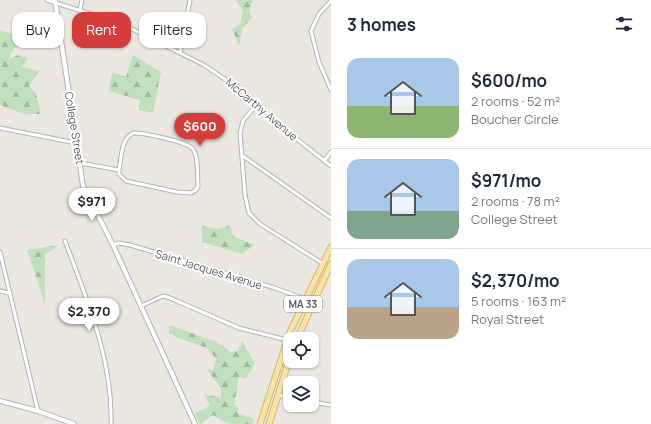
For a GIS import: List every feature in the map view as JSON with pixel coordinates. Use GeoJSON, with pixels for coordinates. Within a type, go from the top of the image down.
{"type":"FeatureCollection","features":[{"type":"Feature","properties":{"kind":"main road","name":"MA 33"},"geometry":{"type":"LineString","coordinates":[[291,332],[305,299],[331,247]]}},
{"type":"Feature","properties":{"kind":"main road","name":"MA 33"},"geometry":{"type":"LineString","coordinates":[[300,332],[331,264]]}},
{"type":"Feature","properties":{"kind":"main road","name":"MA 33"},"geometry":{"type":"LineString","coordinates":[[260,424],[283,355]]}},
{"type":"Feature","properties":{"kind":"main road"},"geometry":{"type":"LineString","coordinates":[[269,424],[286,368]]}},
{"type":"Feature","properties":{"kind":"street"},"geometry":{"type":"LineString","coordinates":[[47,0],[55,1],[80,10],[82,0]]}},
{"type":"Feature","properties":{"kind":"street"},"geometry":{"type":"LineString","coordinates":[[180,53],[190,0]]}},
{"type":"Feature","properties":{"kind":"street","name":"College Street"},"geometry":{"type":"LineString","coordinates":[[55,1],[83,186],[113,245],[195,424]]}},
{"type":"Feature","properties":{"kind":"street"},"geometry":{"type":"LineString","coordinates":[[331,1],[319,14],[310,31],[317,55],[331,90]]}},
{"type":"Feature","properties":{"kind":"street","name":"McCarthy Avenue"},"geometry":{"type":"LineString","coordinates":[[80,10],[132,28],[221,75],[258,104],[331,166]]}},
{"type":"Feature","properties":{"kind":"street"},"geometry":{"type":"LineString","coordinates":[[258,104],[241,124],[240,141],[243,156],[245,195],[249,213],[252,218],[322,263]]}},
{"type":"Feature","properties":{"kind":"street"},"geometry":{"type":"LineString","coordinates":[[0,128],[76,143]]}},
{"type":"Feature","properties":{"kind":"street"},"geometry":{"type":"LineString","coordinates":[[133,133],[150,136],[184,143],[192,147],[195,153],[198,186],[196,190],[191,193],[177,192],[126,180],[119,174],[119,170],[125,142],[128,136],[133,133]]}},
{"type":"Feature","properties":{"kind":"street"},"geometry":{"type":"LineString","coordinates":[[324,161],[331,152]]}},
{"type":"Feature","properties":{"kind":"street"},"geometry":{"type":"LineString","coordinates":[[243,156],[331,218]]}},
{"type":"Feature","properties":{"kind":"street"},"geometry":{"type":"LineString","coordinates":[[80,163],[119,170]]}},
{"type":"Feature","properties":{"kind":"street"},"geometry":{"type":"LineString","coordinates":[[65,241],[104,352],[111,402],[112,424]]}},
{"type":"Feature","properties":{"kind":"street","name":"Saint Jacques Avenue"},"geometry":{"type":"LineString","coordinates":[[113,245],[119,243],[130,244],[275,288],[305,299]]}},
{"type":"Feature","properties":{"kind":"street"},"geometry":{"type":"LineString","coordinates":[[0,252],[38,411]]}},
{"type":"Feature","properties":{"kind":"street"},"geometry":{"type":"LineString","coordinates":[[0,291],[10,293]]}},
{"type":"Feature","properties":{"kind":"street"},"geometry":{"type":"LineString","coordinates":[[141,306],[163,296],[239,328],[283,339]]}},
{"type":"Feature","properties":{"kind":"street"},"geometry":{"type":"LineString","coordinates":[[277,395],[283,396]]}},
{"type":"Feature","properties":{"kind":"street"},"geometry":{"type":"LineString","coordinates":[[0,401],[38,411],[74,424]]}},
{"type":"Feature","properties":{"kind":"street"},"geometry":{"type":"LineString","coordinates":[[319,403],[331,405]]}},
{"type":"Feature","properties":{"kind":"green space"},"geometry":{"type":"Polygon","coordinates":[[[236,0],[253,0],[249,11],[252,18],[243,27],[239,46],[232,29],[240,24],[243,11],[236,0]]]}},
{"type":"Feature","properties":{"kind":"green space"},"geometry":{"type":"Polygon","coordinates":[[[0,30],[12,34],[12,48],[14,48],[8,60],[18,55],[28,58],[22,67],[39,71],[29,86],[36,93],[41,114],[24,114],[0,105],[0,30]]]}},
{"type":"Feature","properties":{"kind":"green space"},"geometry":{"type":"Polygon","coordinates":[[[133,55],[161,72],[153,113],[139,110],[140,100],[109,91],[112,72],[126,77],[133,55]]]}},
{"type":"Feature","properties":{"kind":"green space"},"geometry":{"type":"Polygon","coordinates":[[[230,225],[233,236],[254,245],[242,254],[202,242],[202,226],[219,229],[230,225]]]}},
{"type":"Feature","properties":{"kind":"green space"},"geometry":{"type":"Polygon","coordinates":[[[59,245],[45,255],[45,304],[27,250],[59,245]]]}},
{"type":"Feature","properties":{"kind":"green space"},"geometry":{"type":"Polygon","coordinates":[[[169,325],[217,342],[231,352],[238,351],[242,341],[255,364],[246,378],[239,377],[234,405],[238,407],[238,413],[254,419],[253,424],[229,424],[213,415],[200,424],[195,413],[210,406],[204,394],[221,398],[221,389],[207,369],[213,370],[216,359],[207,348],[178,338],[169,332],[169,325]]]}}]}
